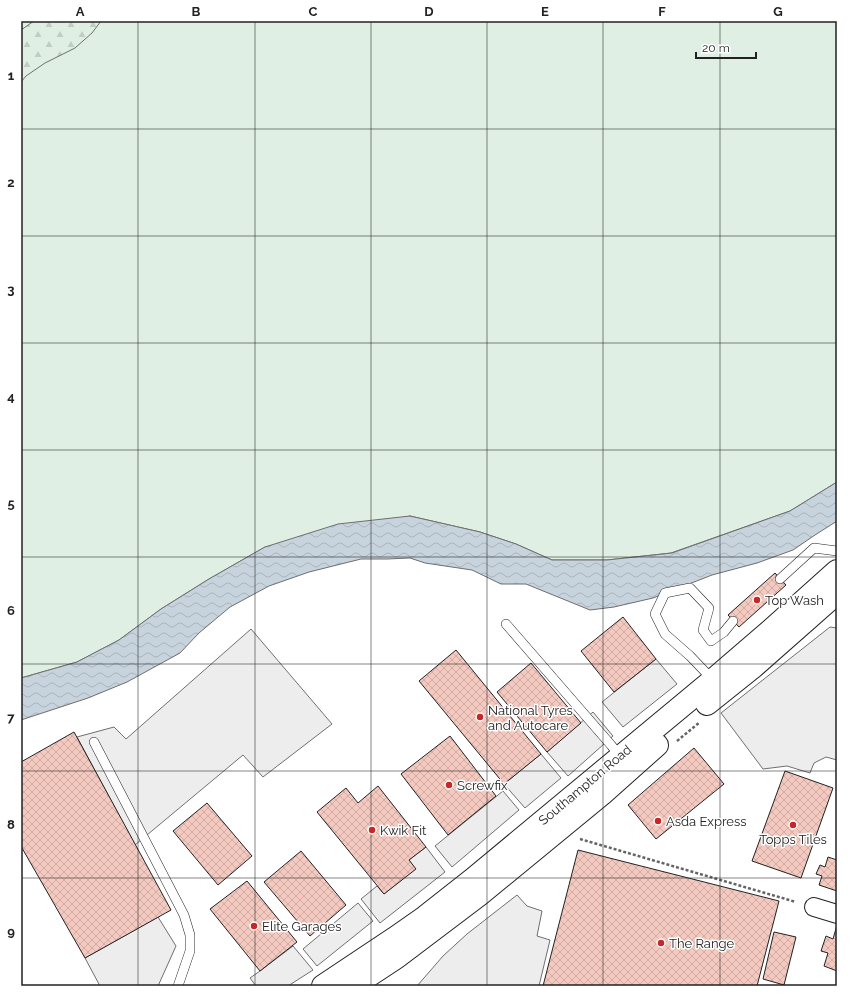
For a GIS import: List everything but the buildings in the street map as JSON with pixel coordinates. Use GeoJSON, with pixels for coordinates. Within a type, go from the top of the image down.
{"type":"FeatureCollection","features":[{"type":"Feature","properties":{"kind":"highway","name":"Southampton Road"},"geometry":{"type":"LineString","coordinates":[[323,986],[425,917],[472,880],[713,680],[837,571]]}},
{"type":"Feature","properties":{"kind":"highway","name":"Southampton Road"},"geometry":{"type":"LineString","coordinates":[[353,986],[397,957],[479,895],[602,794],[645,754],[752,668],[837,593]]}},
{"type":"Feature","properties":{"kind":"street"},"geometry":{"type":"LineString","coordinates":[[814,907],[837,914]]}},
{"type":"Feature","properties":{"kind":"lane"},"geometry":{"type":"LineString","coordinates":[[780,579],[814,548],[837,551]]}},
{"type":"Feature","properties":{"kind":"lane"},"geometry":{"type":"LineString","coordinates":[[713,680],[690,656],[665,634],[655,614],[665,593],[690,588],[708,608],[703,630],[711,641],[724,632],[734,621]]}},
{"type":"Feature","properties":{"kind":"lane"},"geometry":{"type":"LineString","coordinates":[[506,624],[620,756]]}},
{"type":"Feature","properties":{"kind":"lane"},"geometry":{"type":"LineString","coordinates":[[94,742],[184,915],[190,935],[190,951],[178,986]]}},
{"type":"Feature","properties":{"kind":"path"},"geometry":{"type":"LineString","coordinates":[[577,838],[814,907]]}},
{"type":"Feature","properties":{"kind":"green space"},"geometry":{"type":"Polygon","coordinates":[[[21,21],[837,21],[837,482],[790,511],[671,553],[607,560],[552,560],[516,544],[480,532],[410,516],[265,547],[161,609],[119,640],[77,662],[21,678],[21,21]]]}},
{"type":"Feature","properties":{"kind":"green space"},"geometry":{"type":"Polygon","coordinates":[[[34,21],[101,21],[92,33],[75,48],[45,63],[26,76],[21,82],[21,30],[34,21]]]}},
{"type":"Feature","properties":{"kind":"shaded area"},"geometry":{"type":"Polygon","coordinates":[[[830,627],[837,628],[837,760],[826,757],[814,763],[810,773],[787,766],[763,769],[721,713],[830,627]]]}},
{"type":"Feature","properties":{"kind":"shaded area"},"geometry":{"type":"Polygon","coordinates":[[[251,629],[332,724],[263,777],[243,755],[135,845],[77,737],[114,727],[126,739],[251,629]]]}},
{"type":"Feature","properties":{"kind":"shaded area"},"geometry":{"type":"Polygon","coordinates":[[[656,659],[677,684],[623,727],[602,702],[656,659]]]}},
{"type":"Feature","properties":{"kind":"shaded area"},"geometry":{"type":"Polygon","coordinates":[[[593,712],[613,736],[568,776],[547,752],[593,712]]]}},
{"type":"Feature","properties":{"kind":"shaded area"},"geometry":{"type":"Polygon","coordinates":[[[541,754],[561,778],[525,808],[504,784],[541,754]]]}},
{"type":"Feature","properties":{"kind":"shaded area"},"geometry":{"type":"Polygon","coordinates":[[[503,791],[519,810],[452,867],[435,846],[503,791]]]}},
{"type":"Feature","properties":{"kind":"shaded area"},"geometry":{"type":"Polygon","coordinates":[[[426,847],[445,872],[380,923],[361,899],[377,886],[384,894],[415,869],[409,860],[426,847]]]}},
{"type":"Feature","properties":{"kind":"shaded area"},"geometry":{"type":"Polygon","coordinates":[[[517,895],[527,906],[542,911],[537,936],[550,940],[539,986],[417,986],[443,956],[467,934],[517,895]]]}},
{"type":"Feature","properties":{"kind":"shaded area"},"geometry":{"type":"Polygon","coordinates":[[[358,903],[373,921],[317,966],[303,949],[358,903]]]}},
{"type":"Feature","properties":{"kind":"shaded area"},"geometry":{"type":"Polygon","coordinates":[[[158,917],[176,946],[158,986],[100,986],[85,958],[158,917]]]}},
{"type":"Feature","properties":{"kind":"shaded area"},"geometry":{"type":"Polygon","coordinates":[[[293,946],[313,970],[288,986],[256,986],[250,978],[293,946]]]}},
{"type":"Feature","properties":{"kind":"water"},"geometry":{"type":"Polygon","coordinates":[[[837,482],[837,521],[793,550],[757,563],[712,575],[653,598],[614,607],[590,610],[526,584],[501,584],[472,570],[425,563],[410,558],[361,559],[309,572],[269,586],[230,607],[199,633],[180,653],[127,682],[88,698],[21,720],[21,678],[77,662],[119,640],[161,609],[265,547],[338,524],[410,516],[480,532],[516,544],[552,560],[607,560],[672,553],[790,511],[837,482]]]}},
{"type":"Feature","properties":{"kind":"place","name":"Top Wash"},"geometry":{"type":"Point","coordinates":[757,600]}},
{"type":"Feature","properties":{"kind":"place","name":"National Tyres and Autocare"},"geometry":{"type":"Point","coordinates":[480,717]}},
{"type":"Feature","properties":{"kind":"place","name":"Screwfix"},"geometry":{"type":"Point","coordinates":[449,785]}},
{"type":"Feature","properties":{"kind":"place","name":"Asda Express"},"geometry":{"type":"Point","coordinates":[658,821]}},
{"type":"Feature","properties":{"kind":"place","name":"Topps Tiles"},"geometry":{"type":"Point","coordinates":[793,825]}},
{"type":"Feature","properties":{"kind":"place","name":"Kwik Fit"},"geometry":{"type":"Point","coordinates":[372,830]}},
{"type":"Feature","properties":{"kind":"place","name":"Elite Garages"},"geometry":{"type":"Point","coordinates":[254,926]}},
{"type":"Feature","properties":{"kind":"place","name":"The Range"},"geometry":{"type":"Point","coordinates":[661,943]}}]}
